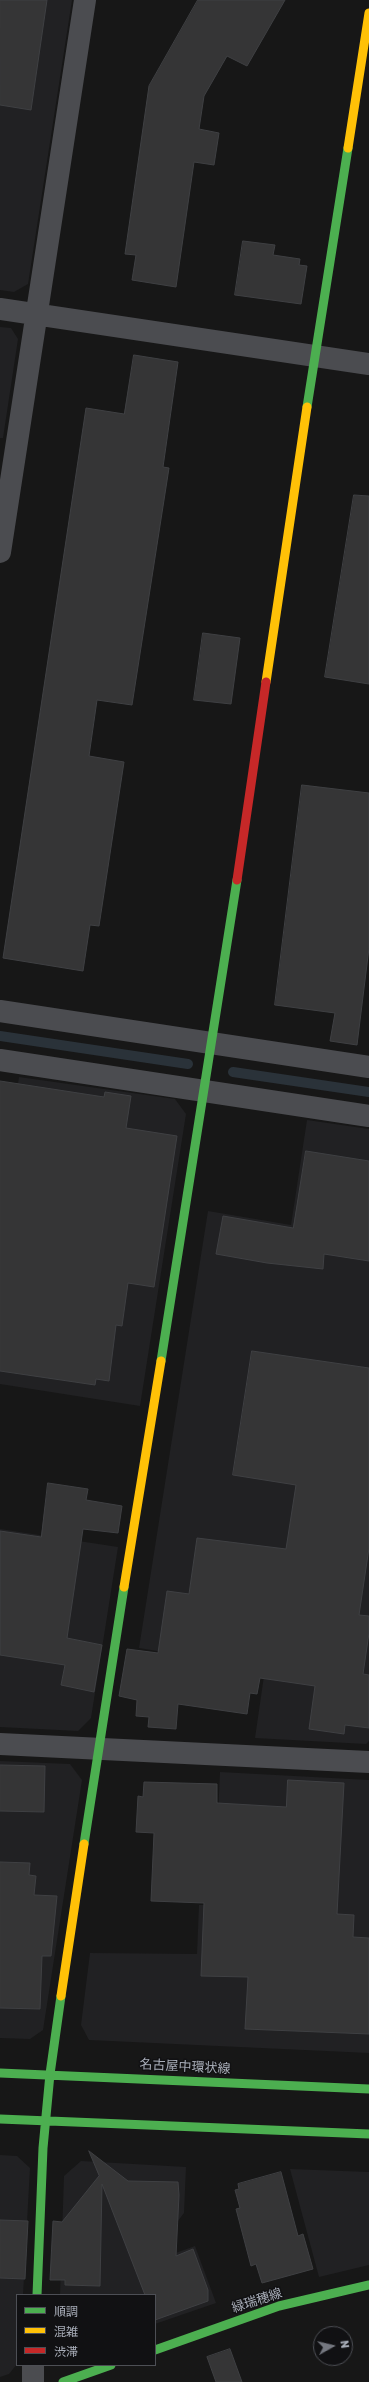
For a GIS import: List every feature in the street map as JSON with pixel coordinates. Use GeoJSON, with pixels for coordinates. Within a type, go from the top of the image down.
{"type":"FeatureCollection","features":[{"type":"Feature","properties":{"kind":"street"},"geometry":{"type":"LineString","coordinates":[[0,552],[85,0]]}},
{"type":"Feature","properties":{"kind":"street"},"geometry":{"type":"LineString","coordinates":[[37,2294],[43,2148],[47,2122],[50,2074],[98,1748],[212,1043],[315,356],[369,13]]}},
{"type":"Feature","properties":{"kind":"street"},"geometry":{"type":"LineString","coordinates":[[0,309],[369,364]]}},
{"type":"Feature","properties":{"kind":"street"},"geometry":{"type":"LineString","coordinates":[[0,1011],[369,1067]]}},
{"type":"Feature","properties":{"kind":"street"},"geometry":{"type":"LineString","coordinates":[[0,1060],[369,1116]]}},
{"type":"Feature","properties":{"kind":"street"},"geometry":{"type":"LineString","coordinates":[[0,1744],[369,1762]]}},
{"type":"Feature","properties":{"kind":"street","name":"名古屋中環状線"},"geometry":{"type":"LineString","coordinates":[[0,2073],[50,2074],[369,2090]]}},
{"type":"Feature","properties":{"kind":"street"},"geometry":{"type":"LineString","coordinates":[[0,2120],[369,2134]]}},
{"type":"Feature","properties":{"kind":"street","name":"緑瑞穂線"},"geometry":{"type":"LineString","coordinates":[[156,2350],[279,2306],[369,2285]]}},
{"type":"Feature","properties":{"kind":"street"},"geometry":{"type":"LineString","coordinates":[[33,2366],[33,2382]]}},
{"type":"Feature","properties":{"kind":"street"},"geometry":{"type":"LineString","coordinates":[[63,2382],[108,2366]]}},
{"type":"Feature","properties":{"kind":"shaded area"},"geometry":{"type":"Polygon","coordinates":[[[0,0],[72,0],[28,284],[14,292],[0,290],[0,0]]]}},
{"type":"Feature","properties":{"kind":"shaded area"},"geometry":{"type":"Polygon","coordinates":[[[0,327],[11,328],[18,339],[3,438],[0,438],[0,327]]]}},
{"type":"Feature","properties":{"kind":"shaded area"},"geometry":{"type":"Polygon","coordinates":[[[19,1077],[175,1099],[186,1114],[140,1406],[0,1384],[0,1181],[3,1181],[19,1077]]]}},
{"type":"Feature","properties":{"kind":"shaded area"},"geometry":{"type":"Polygon","coordinates":[[[307,1120],[369,1129],[369,1741],[366,1744],[255,1738],[265,1669],[139,1648],[208,1211],[291,1225],[307,1120]]]}},
{"type":"Feature","properties":{"kind":"shaded area"},"geometry":{"type":"Polygon","coordinates":[[[0,1529],[118,1547],[91,1718],[78,1731],[0,1727],[0,1529]]]}},
{"type":"Feature","properties":{"kind":"shaded area"},"geometry":{"type":"Polygon","coordinates":[[[0,1761],[70,1764],[82,1780],[43,2030],[30,2039],[0,2038],[0,1761]]]}},
{"type":"Feature","properties":{"kind":"shaded area"},"geometry":{"type":"Polygon","coordinates":[[[220,1772],[369,1780],[369,2053],[89,2040],[81,2025],[90,1953],[197,1954],[199,1905],[214,1905],[220,1772]]]}},
{"type":"Feature","properties":{"kind":"shaded area"},"geometry":{"type":"Polygon","coordinates":[[[0,2155],[17,2156],[30,2168],[23,2294],[16,2294],[16,2365],[9,2374],[0,2377],[0,2155]]]}},
{"type":"Feature","properties":{"kind":"shaded area"},"geometry":{"type":"Polygon","coordinates":[[[81,2161],[186,2167],[184,2213],[155,2251],[159,2259],[195,2246],[216,2303],[156,2324],[156,2294],[60,2294],[64,2176],[81,2161]]]}},
{"type":"Feature","properties":{"kind":"shaded area"},"geometry":{"type":"Polygon","coordinates":[[[290,2169],[369,2172],[369,2265],[319,2277],[290,2169]]]}},
{"type":"Feature","properties":{"kind":"building"},"geometry":{"type":"Polygon","coordinates":[[[0,0],[47,0],[31,110],[0,105],[0,0]]]}},
{"type":"Feature","properties":{"kind":"building"},"geometry":{"type":"Polygon","coordinates":[[[198,0],[285,0],[247,66],[227,56],[204,96],[199,129],[219,133],[214,165],[194,162],[176,287],[132,280],[136,255],[125,254],[149,86],[198,0]]]}},
{"type":"Feature","properties":{"kind":"building"},"geometry":{"type":"Polygon","coordinates":[[[243,241],[275,245],[273,255],[300,259],[299,265],[307,266],[301,304],[235,295],[243,241]]]}},
{"type":"Feature","properties":{"kind":"building"},"geometry":{"type":"Polygon","coordinates":[[[134,355],[178,362],[163,467],[169,468],[132,705],[97,700],[89,756],[124,762],[99,926],[90,925],[83,971],[3,958],[86,408],[124,414],[134,355]]]}},
{"type":"Feature","properties":{"kind":"building"},"geometry":{"type":"Polygon","coordinates":[[[354,495],[369,496],[369,684],[325,677],[354,495]]]}},
{"type":"Feature","properties":{"kind":"building"},"geometry":{"type":"Polygon","coordinates":[[[203,633],[240,638],[231,704],[194,700],[203,633]]]}},
{"type":"Feature","properties":{"kind":"building"},"geometry":{"type":"Polygon","coordinates":[[[302,785],[369,793],[369,948],[357,1045],[330,1041],[335,1013],[275,1005],[302,785]]]}},
{"type":"Feature","properties":{"kind":"building"},"geometry":{"type":"Polygon","coordinates":[[[0,1081],[104,1097],[105,1092],[131,1096],[126,1128],[177,1136],[154,1287],[128,1283],[122,1326],[116,1325],[109,1381],[96,1379],[95,1385],[0,1371],[0,1081]]]}},
{"type":"Feature","properties":{"kind":"building"},"geometry":{"type":"Polygon","coordinates":[[[306,1151],[369,1161],[369,1261],[324,1254],[323,1269],[267,1263],[216,1254],[223,1216],[293,1228],[306,1151]]]}},
{"type":"Feature","properties":{"kind":"building"},"geometry":{"type":"Polygon","coordinates":[[[252,1351],[369,1368],[369,1548],[359,1615],[369,1616],[369,1633],[363,1674],[369,1675],[369,1728],[345,1725],[344,1734],[309,1729],[315,1686],[260,1678],[257,1694],[250,1693],[247,1714],[178,1704],[176,1729],[148,1727],[149,1717],[136,1716],[137,1700],[119,1696],[127,1649],[158,1653],[167,1591],[189,1594],[197,1538],[286,1549],[296,1485],[233,1475],[252,1351]]]}},
{"type":"Feature","properties":{"kind":"building"},"geometry":{"type":"Polygon","coordinates":[[[48,1483],[88,1489],[86,1500],[122,1506],[118,1533],[83,1529],[67,1638],[102,1645],[94,1692],[61,1685],[65,1665],[0,1655],[0,1531],[41,1537],[48,1483]]]}},
{"type":"Feature","properties":{"kind":"building"},"geometry":{"type":"Polygon","coordinates":[[[0,1765],[45,1766],[44,1812],[0,1811],[0,1765]]]}},
{"type":"Feature","properties":{"kind":"building"},"geometry":{"type":"Polygon","coordinates":[[[288,1780],[344,1783],[337,1914],[354,1915],[353,1937],[369,1938],[369,2034],[245,2029],[248,1977],[201,1976],[204,1903],[151,1901],[154,1833],[136,1832],[138,1796],[143,1797],[144,1782],[217,1784],[217,1803],[286,1807],[288,1780]]]}},
{"type":"Feature","properties":{"kind":"building"},"geometry":{"type":"Polygon","coordinates":[[[0,1862],[30,1863],[29,1875],[36,1876],[34,1895],[57,1896],[51,1956],[42,1956],[40,2009],[0,2008],[0,1862]]]}},
{"type":"Feature","properties":{"kind":"building"},"geometry":{"type":"Polygon","coordinates":[[[89,2151],[128,2181],[178,2182],[179,2195],[176,2256],[193,2249],[208,2290],[208,2301],[156,2320],[156,2294],[145,2294],[102,2184],[100,2286],[65,2285],[65,2280],[50,2280],[53,2221],[62,2222],[99,2176],[89,2151]]]}},
{"type":"Feature","properties":{"kind":"building"},"geometry":{"type":"Polygon","coordinates":[[[281,2172],[298,2236],[303,2234],[313,2269],[262,2283],[256,2264],[251,2266],[236,2209],[240,2208],[235,2190],[239,2189],[238,2184],[281,2172]]]}},
{"type":"Feature","properties":{"kind":"building"},"geometry":{"type":"Polygon","coordinates":[[[0,2220],[28,2221],[25,2279],[0,2278],[0,2220]]]}},
{"type":"Feature","properties":{"kind":"building"},"geometry":{"type":"Polygon","coordinates":[[[230,2349],[242,2382],[216,2382],[207,2357],[230,2349]]]}},
{"type":"Feature","properties":{"kind":"waterway"},"geometry":{"type":"LineString","coordinates":[[0,1036],[188,1064]]}},
{"type":"Feature","properties":{"kind":"waterway"},"geometry":{"type":"LineString","coordinates":[[233,1072],[369,1092]]}},
{"type":"Feature","properties":{"kind":"traffic: fast"},"geometry":{"type":"LineString","coordinates":[[307,407],[348,148]]}},
{"type":"Feature","properties":{"kind":"traffic: fast"},"geometry":{"type":"LineString","coordinates":[[161,1361],[237,880]]}},
{"type":"Feature","properties":{"kind":"traffic: fast"},"geometry":{"type":"LineString","coordinates":[[84,1844],[124,1587]]}},
{"type":"Feature","properties":{"kind":"traffic: fast"},"geometry":{"type":"LineString","coordinates":[[37,2294],[43,2148],[50,2074],[61,1996]]}},
{"type":"Feature","properties":{"kind":"traffic: fast"},"geometry":{"type":"LineString","coordinates":[[0,2073],[369,2089]]}},
{"type":"Feature","properties":{"kind":"traffic: fast"},"geometry":{"type":"LineString","coordinates":[[0,2119],[369,2134]]}},
{"type":"Feature","properties":{"kind":"traffic: fast"},"geometry":{"type":"LineString","coordinates":[[156,2350],[279,2306],[369,2285]]}},
{"type":"Feature","properties":{"kind":"traffic: fast"},"geometry":{"type":"LineString","coordinates":[[63,2382],[108,2366]]}},
{"type":"Feature","properties":{"kind":"traffic: slow"},"geometry":{"type":"LineString","coordinates":[[348,148],[369,13]]}},
{"type":"Feature","properties":{"kind":"traffic: slow"},"geometry":{"type":"LineString","coordinates":[[266,682],[307,407]]}},
{"type":"Feature","properties":{"kind":"traffic: slow"},"geometry":{"type":"LineString","coordinates":[[124,1587],[161,1361]]}},
{"type":"Feature","properties":{"kind":"traffic: slow"},"geometry":{"type":"LineString","coordinates":[[61,1996],[84,1844]]}},
{"type":"Feature","properties":{"kind":"traffic: jam"},"geometry":{"type":"LineString","coordinates":[[237,880],[266,682]]}}]}
